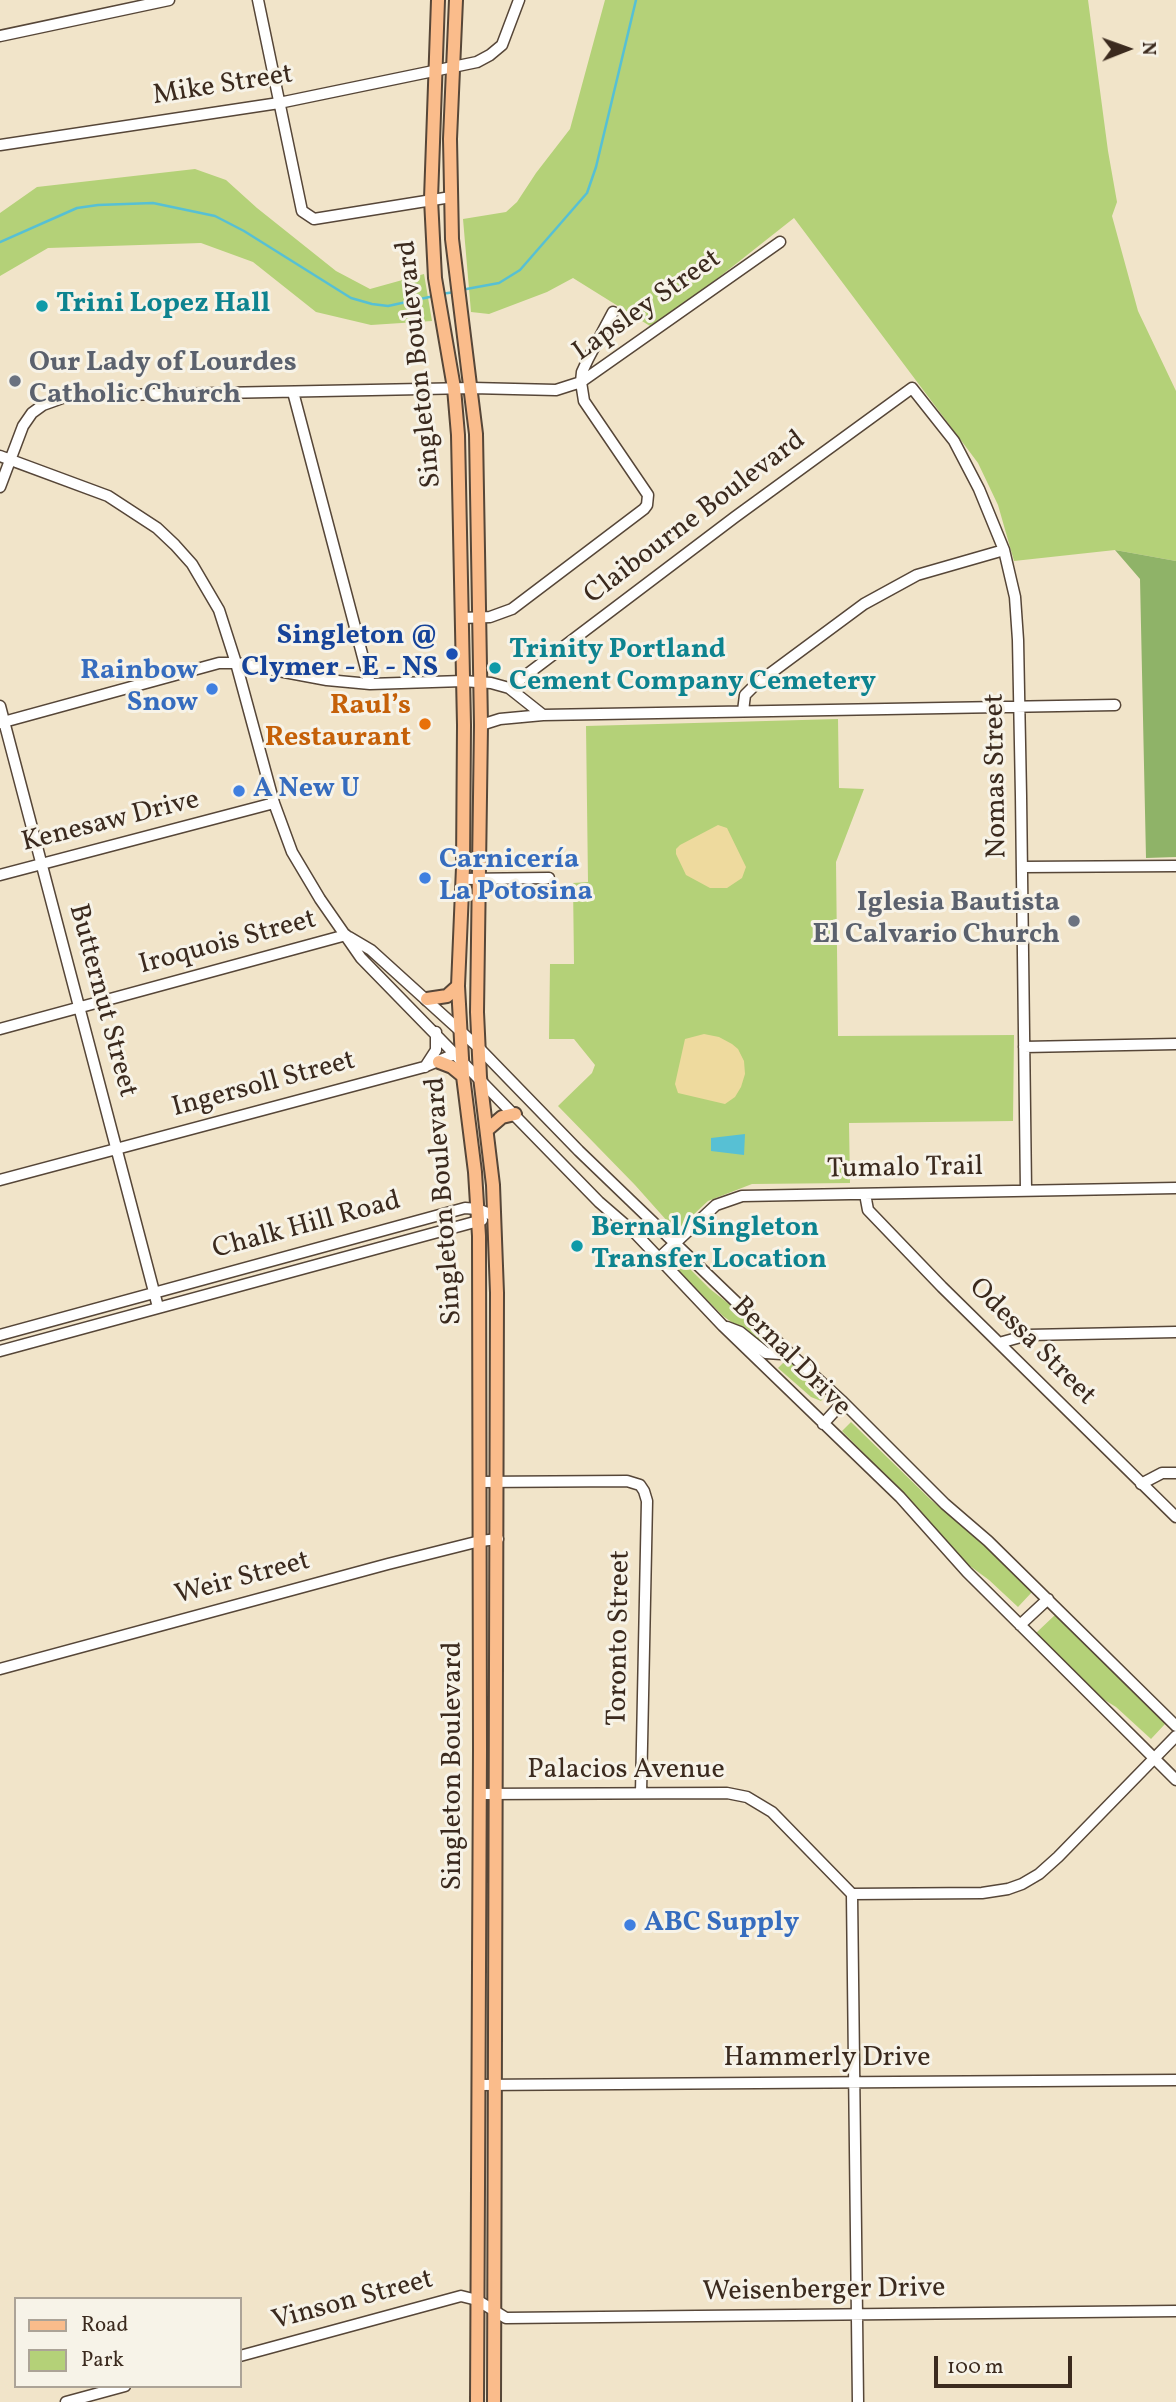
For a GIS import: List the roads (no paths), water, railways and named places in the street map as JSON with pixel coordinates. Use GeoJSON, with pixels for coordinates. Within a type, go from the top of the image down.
{"type":"FeatureCollection","features":[{"type":"Feature","properties":{"kind":"main road","name":"Singleton Boulevard"},"geometry":{"type":"LineString","coordinates":[[438,0],[431,199],[435,278],[454,388],[458,435],[463,681],[459,1056],[477,1215],[480,1482],[477,2402]]}},
{"type":"Feature","properties":{"kind":"main road","name":"Singleton Boulevard"},"geometry":{"type":"LineString","coordinates":[[456,0],[450,139],[451,197],[455,272],[476,434],[481,724],[480,880],[476,952],[478,1047],[495,1216],[498,1482],[495,2402]]}},
{"type":"Feature","properties":{"kind":"main road"},"geometry":{"type":"LineString","coordinates":[[427,999],[447,996],[458,986]]}},
{"type":"Feature","properties":{"kind":"main road"},"geometry":{"type":"LineString","coordinates":[[439,1062],[452,1067],[463,1076]]}},
{"type":"Feature","properties":{"kind":"main road"},"geometry":{"type":"LineString","coordinates":[[487,1130],[502,1117],[515,1114]]}},
{"type":"Feature","properties":{"kind":"main road"},"geometry":{"type":"LineString","coordinates":[[480,1871],[497,1871]]}},
{"type":"Feature","properties":{"kind":"street"},"geometry":{"type":"LineString","coordinates":[[0,36],[169,0]]}},
{"type":"Feature","properties":{"kind":"street"},"geometry":{"type":"LineString","coordinates":[[258,0],[302,211],[314,219],[451,197]]}},
{"type":"Feature","properties":{"kind":"street"},"geometry":{"type":"LineString","coordinates":[[453,67],[477,62],[502,44],[519,0]]}},
{"type":"Feature","properties":{"kind":"street","name":"Mike Street"},"geometry":{"type":"LineString","coordinates":[[0,145],[279,103],[453,67]]}},
{"type":"Feature","properties":{"kind":"street","name":"Lapsley Street"},"geometry":{"type":"LineString","coordinates":[[0,487],[5,458],[32,413],[43,405],[68,396],[454,388],[556,390],[581,382],[780,242]]}},
{"type":"Feature","properties":{"kind":"street"},"geometry":{"type":"LineString","coordinates":[[581,382],[588,359],[613,312]]}},
{"type":"Feature","properties":{"kind":"street","name":"Claibourne Boulevard"},"geometry":{"type":"LineString","coordinates":[[462,618],[479,618],[512,609],[644,509],[648,502],[648,495],[584,401],[581,382]]}},
{"type":"Feature","properties":{"kind":"street","name":"Claibourne Boulevard"},"geometry":{"type":"LineString","coordinates":[[509,688],[735,517],[912,388]]}},
{"type":"Feature","properties":{"kind":"street","name":"Nomas Street"},"geometry":{"type":"LineString","coordinates":[[912,388],[954,441],[979,489],[1004,550],[1015,597],[1023,867],[1026,1191]]}},
{"type":"Feature","properties":{"kind":"street"},"geometry":{"type":"LineString","coordinates":[[293,393],[370,684]]}},
{"type":"Feature","properties":{"kind":"street","name":"Bernal Drive"},"geometry":{"type":"LineString","coordinates":[[5,458],[108,496],[157,528],[192,564],[219,610],[274,803],[292,852],[320,900],[362,957],[600,1202],[636,1234],[823,1424],[901,1497],[967,1572],[1176,1780]]}},
{"type":"Feature","properties":{"kind":"street"},"geometry":{"type":"LineString","coordinates":[[743,711],[745,695],[755,684],[864,604],[917,575],[1004,550]]}},
{"type":"Feature","properties":{"kind":"street"},"geometry":{"type":"LineString","coordinates":[[2,723],[219,663],[236,663],[327,681],[370,684],[480,682],[509,688],[543,715]]}},
{"type":"Feature","properties":{"kind":"street"},"geometry":{"type":"LineString","coordinates":[[481,724],[500,719],[543,715],[1115,705]]}},
{"type":"Feature","properties":{"kind":"street","name":"Butternut Street"},"geometry":{"type":"LineString","coordinates":[[0,706],[2,723],[42,863],[158,1307]]}},
{"type":"Feature","properties":{"kind":"street","name":"Kenesaw Drive"},"geometry":{"type":"LineString","coordinates":[[0,875],[274,803]]}},
{"type":"Feature","properties":{"kind":"street"},"geometry":{"type":"LineString","coordinates":[[1023,867],[1176,866]]}},
{"type":"Feature","properties":{"kind":"street"},"geometry":{"type":"LineString","coordinates":[[462,879],[549,878]]}},
{"type":"Feature","properties":{"kind":"street","name":"Bernal Drive"},"geometry":{"type":"LineString","coordinates":[[346,935],[372,950],[478,1047],[579,1151],[844,1402],[946,1504],[1048,1598],[1176,1726]]}},
{"type":"Feature","properties":{"kind":"street","name":"Iroquois Street"},"geometry":{"type":"LineString","coordinates":[[0,1029],[346,935]]}},
{"type":"Feature","properties":{"kind":"street"},"geometry":{"type":"LineString","coordinates":[[424,1067],[436,1050],[436,1032]]}},
{"type":"Feature","properties":{"kind":"street"},"geometry":{"type":"LineString","coordinates":[[1024,1047],[1176,1044]]}},
{"type":"Feature","properties":{"kind":"street","name":"Ingersoll Street"},"geometry":{"type":"LineString","coordinates":[[0,1180],[459,1056]]}},
{"type":"Feature","properties":{"kind":"street","name":"Tumalo Trail"},"geometry":{"type":"LineString","coordinates":[[658,1259],[716,1205],[742,1196],[1176,1188]]}},
{"type":"Feature","properties":{"kind":"street","name":"Odessa Street"},"geometry":{"type":"LineString","coordinates":[[865,1194],[869,1210],[999,1343],[1176,1517]]}},
{"type":"Feature","properties":{"kind":"street","name":"Chalk Hill Road"},"geometry":{"type":"LineString","coordinates":[[2,1335],[465,1208],[477,1215]]}},
{"type":"Feature","properties":{"kind":"street","name":"Chalk Hill Road"},"geometry":{"type":"LineString","coordinates":[[4,1350],[477,1215],[495,1216]]}},
{"type":"Feature","properties":{"kind":"street"},"geometry":{"type":"LineString","coordinates":[[723,1325],[740,1332],[766,1353],[780,1354],[785,1349]]}},
{"type":"Feature","properties":{"kind":"street"},"geometry":{"type":"LineString","coordinates":[[999,1343],[1028,1335],[1176,1332]]}},
{"type":"Feature","properties":{"kind":"street"},"geometry":{"type":"LineString","coordinates":[[2,1335],[4,1350]]}},
{"type":"Feature","properties":{"kind":"street"},"geometry":{"type":"LineString","coordinates":[[823,1424],[844,1402]]}},
{"type":"Feature","properties":{"kind":"street"},"geometry":{"type":"LineString","coordinates":[[1142,1484],[1162,1473],[1176,1473]]}},
{"type":"Feature","properties":{"kind":"street","name":"Toronto Street"},"geometry":{"type":"LineString","coordinates":[[498,1482],[627,1481],[640,1485],[647,1501],[641,1793]]}},
{"type":"Feature","properties":{"kind":"street"},"geometry":{"type":"LineString","coordinates":[[480,1482],[498,1482]]}},
{"type":"Feature","properties":{"kind":"street","name":"Weir Street"},"geometry":{"type":"LineString","coordinates":[[0,1669],[480,1541],[498,1539]]}},
{"type":"Feature","properties":{"kind":"street"},"geometry":{"type":"LineString","coordinates":[[1020,1625],[1048,1598]]}},
{"type":"Feature","properties":{"kind":"street"},"geometry":{"type":"LineString","coordinates":[[858,2402],[852,1894],[982,1893],[1022,1884],[1039,1874],[1058,1857],[1176,1736]]}},
{"type":"Feature","properties":{"kind":"street","name":"Palacios Avenue"},"geometry":{"type":"LineString","coordinates":[[480,1794],[727,1793],[747,1797],[772,1812],[852,1894]]}},
{"type":"Feature","properties":{"kind":"street","name":"Hammerly Drive"},"geometry":{"type":"LineString","coordinates":[[478,2085],[1176,2080]]}},
{"type":"Feature","properties":{"kind":"street","name":"Vinson Street"},"geometry":{"type":"LineString","coordinates":[[242,2355],[461,2296],[477,2300]]}},
{"type":"Feature","properties":{"kind":"street","name":"Weisenberger Drive"},"geometry":{"type":"LineString","coordinates":[[477,2300],[506,2318],[1176,2311]]}},
{"type":"Feature","properties":{"kind":"street"},"geometry":{"type":"LineString","coordinates":[[66,2402],[118,2388]]}},
{"type":"Feature","properties":{"kind":"water"},"geometry":{"type":"Polygon","coordinates":[[[745,1134],[744,1155],[711,1151],[711,1138],[745,1134]]]}},
{"type":"Feature","properties":{"kind":"waterway"},"geometry":{"type":"LineString","coordinates":[[461,290],[499,283],[520,270],[587,193],[596,167],[636,0]]}},
{"type":"Feature","properties":{"kind":"waterway"},"geometry":{"type":"LineString","coordinates":[[0,242],[77,208],[153,203],[215,216],[244,231],[351,298],[388,306],[434,296]]}},
{"type":"Feature","properties":{"kind":"waterway"},"geometry":{"type":"LineString","coordinates":[[441,294],[455,292]]}},
{"type":"Feature","properties":{"kind":"place","name":"Trini Lopez Hall"},"geometry":{"type":"Point","coordinates":[42,306]}},
{"type":"Feature","properties":{"kind":"place","name":"Our Lady of Lourdes Catholic Church"},"geometry":{"type":"Point","coordinates":[15,381]}},
{"type":"Feature","properties":{"kind":"place","name":"Singleton @ Clymer - E - NS"},"geometry":{"type":"Point","coordinates":[452,654]}},
{"type":"Feature","properties":{"kind":"place","name":"Trinity Portland Cement Company Cemetery"},"geometry":{"type":"Point","coordinates":[495,668]}},
{"type":"Feature","properties":{"kind":"place","name":"Rainbow Snow"},"geometry":{"type":"Point","coordinates":[212,689]}},
{"type":"Feature","properties":{"kind":"place","name":"Raul’s Restaurant"},"geometry":{"type":"Point","coordinates":[425,724]}},
{"type":"Feature","properties":{"kind":"place","name":"A New U"},"geometry":{"type":"Point","coordinates":[239,791]}},
{"type":"Feature","properties":{"kind":"place","name":"Carnicería La Potosina"},"geometry":{"type":"Point","coordinates":[425,878]}},
{"type":"Feature","properties":{"kind":"place","name":"Iglesia Bautista El Calvario Church"},"geometry":{"type":"Point","coordinates":[1074,921]}},
{"type":"Feature","properties":{"kind":"place","name":"Bernal/Singleton Transfer Location"},"geometry":{"type":"Point","coordinates":[577,1246]}},
{"type":"Feature","properties":{"kind":"place","name":"ABC Supply"},"geometry":{"type":"Point","coordinates":[630,1925]}}]}
